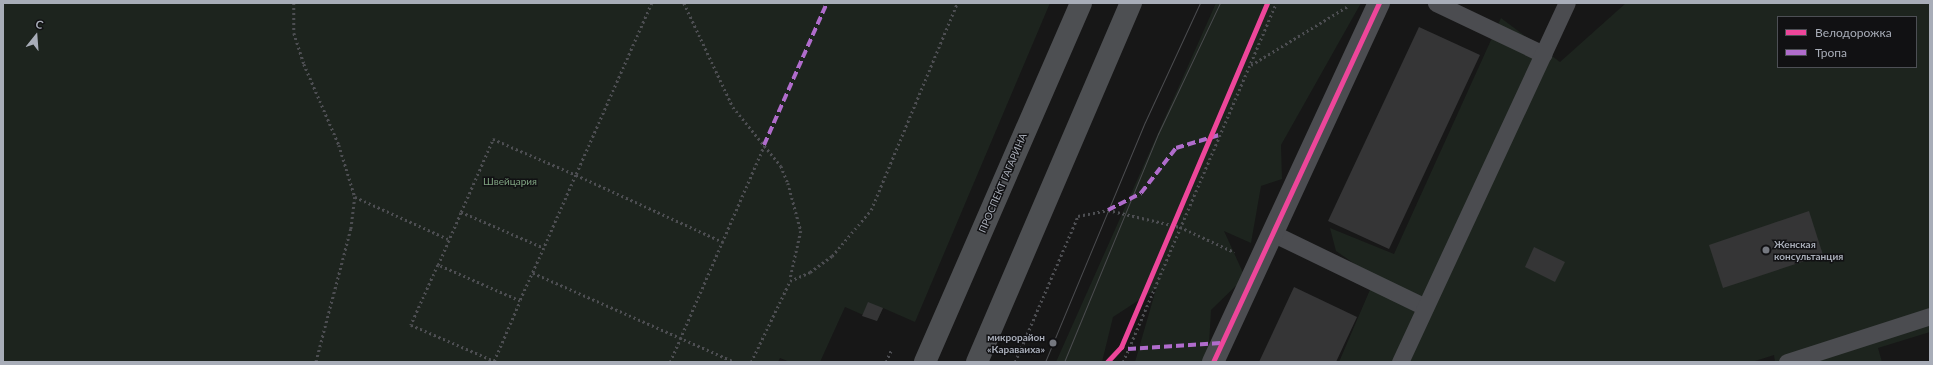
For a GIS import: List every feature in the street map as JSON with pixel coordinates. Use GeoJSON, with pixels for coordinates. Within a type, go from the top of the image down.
{"type":"FeatureCollection","features":[{"type":"Feature","properties":{"kind":"main road","name":"ПРОСПЕКТ ГАГАРИНА"},"geometry":{"type":"LineString","coordinates":[[925,362],[1081,3]]}},
{"type":"Feature","properties":{"kind":"main road"},"geometry":{"type":"LineString","coordinates":[[977,362],[1131,3]]}},
{"type":"Feature","properties":{"kind":"street"},"geometry":{"type":"LineString","coordinates":[[1213,362],[1379,3]]}},
{"type":"Feature","properties":{"kind":"lane"},"geometry":{"type":"LineString","coordinates":[[1436,3],[1543,54]]}},
{"type":"Feature","properties":{"kind":"lane"},"geometry":{"type":"LineString","coordinates":[[1400,362],[1567,3]]}},
{"type":"Feature","properties":{"kind":"lane"},"geometry":{"type":"LineString","coordinates":[[1272,233],[1425,307]]}},
{"type":"Feature","properties":{"kind":"lane"},"geometry":{"type":"LineString","coordinates":[[1787,362],[1930,316]]}},
{"type":"Feature","properties":{"kind":"path"},"geometry":{"type":"LineString","coordinates":[[294,3],[294,33],[304,64],[339,144],[355,198],[351,229],[316,362]]}},
{"type":"Feature","properties":{"kind":"path"},"geometry":{"type":"LineString","coordinates":[[652,3],[576,175],[533,273],[520,301],[494,362],[411,325],[493,139],[576,175],[723,242]]}},
{"type":"Feature","properties":{"kind":"path"},"geometry":{"type":"LineString","coordinates":[[684,3],[733,107],[780,166],[788,183],[801,231],[790,281],[751,362]]}},
{"type":"Feature","properties":{"kind":"path"},"geometry":{"type":"LineString","coordinates":[[790,281],[810,272],[832,256],[871,210],[957,3]]}},
{"type":"Feature","properties":{"kind":"path"},"geometry":{"type":"LineString","coordinates":[[1123,362],[1251,65],[1276,3]]}},
{"type":"Feature","properties":{"kind":"path"},"geometry":{"type":"LineString","coordinates":[[1251,65],[1352,3]]}},
{"type":"Feature","properties":{"kind":"path"},"geometry":{"type":"LineString","coordinates":[[670,362],[764,145]]}},
{"type":"Feature","properties":{"kind":"path"},"geometry":{"type":"LineString","coordinates":[[355,198],[448,239]]}},
{"type":"Feature","properties":{"kind":"path"},"geometry":{"type":"LineString","coordinates":[[1015,362],[1078,216],[1108,210],[1180,227],[1258,262]]}},
{"type":"Feature","properties":{"kind":"path"},"geometry":{"type":"LineString","coordinates":[[461,212],[544,248]]}},
{"type":"Feature","properties":{"kind":"path"},"geometry":{"type":"LineString","coordinates":[[1169,232],[1175,218]]}},
{"type":"Feature","properties":{"kind":"path"},"geometry":{"type":"LineString","coordinates":[[438,265],[520,301]]}},
{"type":"Feature","properties":{"kind":"path"},"geometry":{"type":"LineString","coordinates":[[533,273],[735,362]]}},
{"type":"Feature","properties":{"kind":"path"},"geometry":{"type":"LineString","coordinates":[[886,362],[891,350]]}},
{"type":"Feature","properties":{"kind":"green space","name":"Швейцария"},"geometry":{"type":"Polygon","coordinates":[[[3,3],[1050,3],[915,322],[883,308],[877,321],[845,307],[820,362],[790,362],[780,358],[778,362],[3,362],[3,3]]]}},
{"type":"Feature","properties":{"kind":"green space"},"geometry":{"type":"Polygon","coordinates":[[[1216,3],[1361,3],[1281,145],[1282,179],[1261,186],[1251,243],[1224,231],[1245,277],[1211,310],[1208,362],[1135,362],[1156,289],[1113,317],[1102,362],[1056,362],[1216,3]]]}},
{"type":"Feature","properties":{"kind":"green space"},"geometry":{"type":"Polygon","coordinates":[[[1626,3],[1930,3],[1930,332],[1878,348],[1882,362],[1775,362],[1774,355],[1752,362],[1339,362],[1375,278],[1336,251],[1330,228],[1394,254],[1501,18],[1560,62],[1626,3]]]}},
{"type":"Feature","properties":{"kind":"building"},"geometry":{"type":"Polygon","coordinates":[[[1419,27],[1480,55],[1389,249],[1328,221],[1419,27]]]}},
{"type":"Feature","properties":{"kind":"building","name":"Женская консультанция"},"geometry":{"type":"Polygon","coordinates":[[[1809,211],[1823,255],[1723,288],[1709,245],[1809,211]]]}},
{"type":"Feature","properties":{"kind":"building"},"geometry":{"type":"Polygon","coordinates":[[[1534,247],[1565,262],[1555,282],[1525,267],[1534,247]]]}},
{"type":"Feature","properties":{"kind":"building"},"geometry":{"type":"Polygon","coordinates":[[[1294,287],[1357,317],[1336,362],[1259,362],[1294,287]]]}},
{"type":"Feature","properties":{"kind":"building"},"geometry":{"type":"Polygon","coordinates":[[[868,302],[883,308],[877,321],[862,316],[868,302]]]}},
{"type":"Feature","properties":{"kind":"tram line"},"geometry":{"type":"LineString","coordinates":[[1045,362],[1145,122],[1200,3]]}},
{"type":"Feature","properties":{"kind":"tram line"},"geometry":{"type":"LineString","coordinates":[[1064,362],[1158,134],[1220,3]]}},
{"type":"Feature","properties":{"kind":"marked path"},"geometry":{"type":"LineString","coordinates":[[764,145],[827,3]]}},
{"type":"Feature","properties":{"kind":"marked path"},"geometry":{"type":"LineString","coordinates":[[1108,210],[1141,193],[1176,148],[1219,135]]}},
{"type":"Feature","properties":{"kind":"marked path"},"geometry":{"type":"LineString","coordinates":[[1128,349],[1221,343]]}},
{"type":"Feature","properties":{"kind":"cycle path"},"geometry":{"type":"LineString","coordinates":[[1107,362],[1121,347],[1267,3]]}},
{"type":"Feature","properties":{"kind":"cycle path"},"geometry":{"type":"LineString","coordinates":[[1213,362],[1379,3]]}},
{"type":"Feature","properties":{"kind":"place","name":"Женская консультанция"},"geometry":{"type":"Point","coordinates":[1766,250]}},
{"type":"Feature","properties":{"kind":"place","name":"микрорайон «Караваиха»"},"geometry":{"type":"Point","coordinates":[1053,343]}}]}
